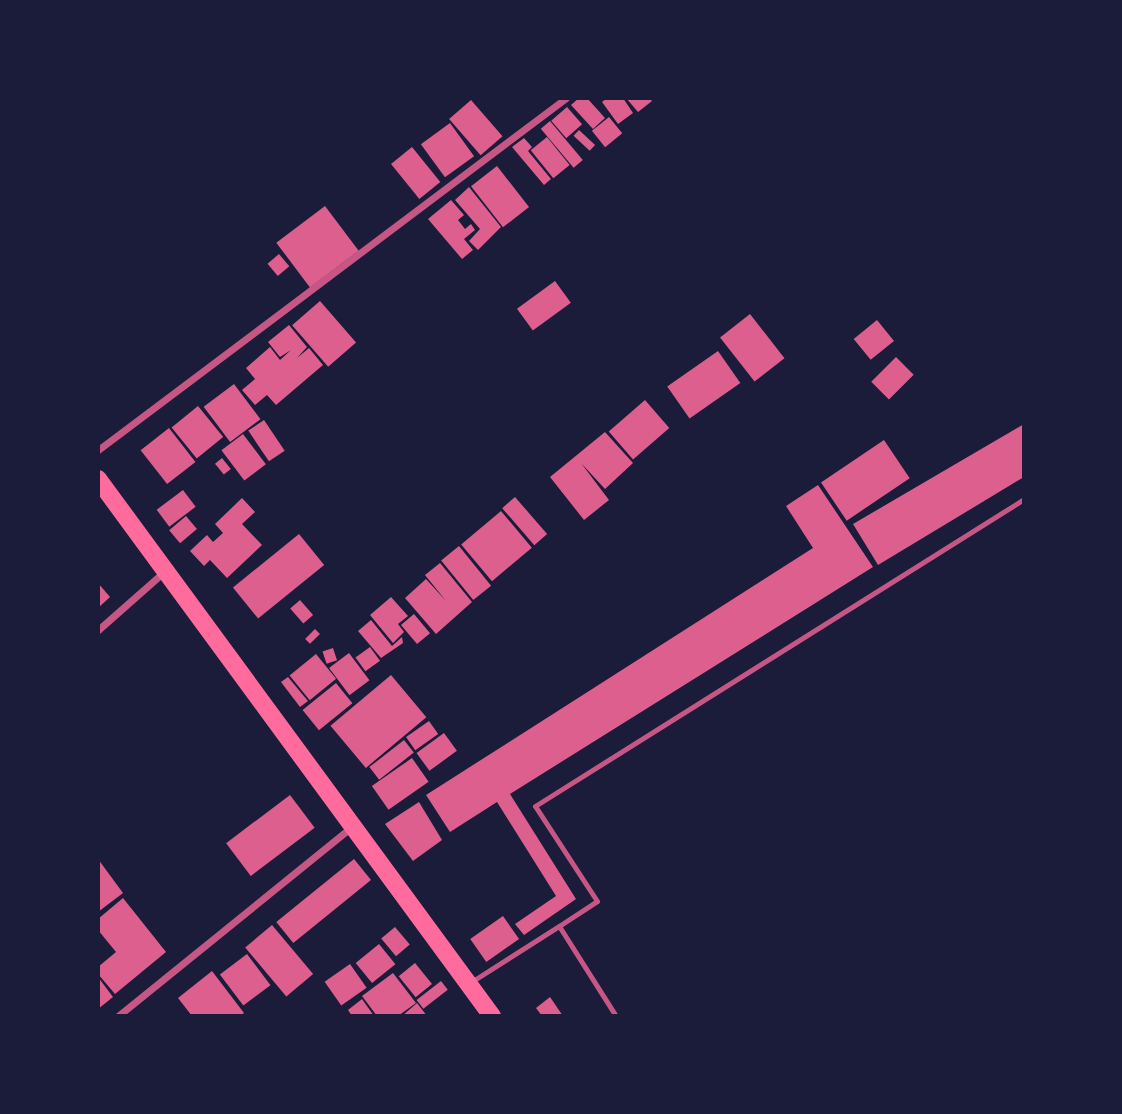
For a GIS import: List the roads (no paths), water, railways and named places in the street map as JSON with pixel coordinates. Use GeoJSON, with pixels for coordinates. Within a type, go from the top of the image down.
{"type":"FeatureCollection","features":[{"type":"Feature","properties":{"kind":"main road"},"geometry":{"type":"LineString","coordinates":[[98,479],[492,1016]]}},
{"type":"Feature","properties":{"kind":"street"},"geometry":{"type":"LineString","coordinates":[[98,450],[566,98]]}},
{"type":"Feature","properties":{"kind":"street"},"geometry":{"type":"LineString","coordinates":[[98,630],[165,571]]}},
{"type":"Feature","properties":{"kind":"street"},"geometry":{"type":"LineString","coordinates":[[118,1016],[352,826]]}},
{"type":"Feature","properties":{"kind":"lane"},"geometry":{"type":"LineString","coordinates":[[468,984],[597,901],[535,806],[1024,499]]}},
{"type":"Feature","properties":{"kind":"lane"},"geometry":{"type":"LineString","coordinates":[[559,926],[616,1016]]}}]}
